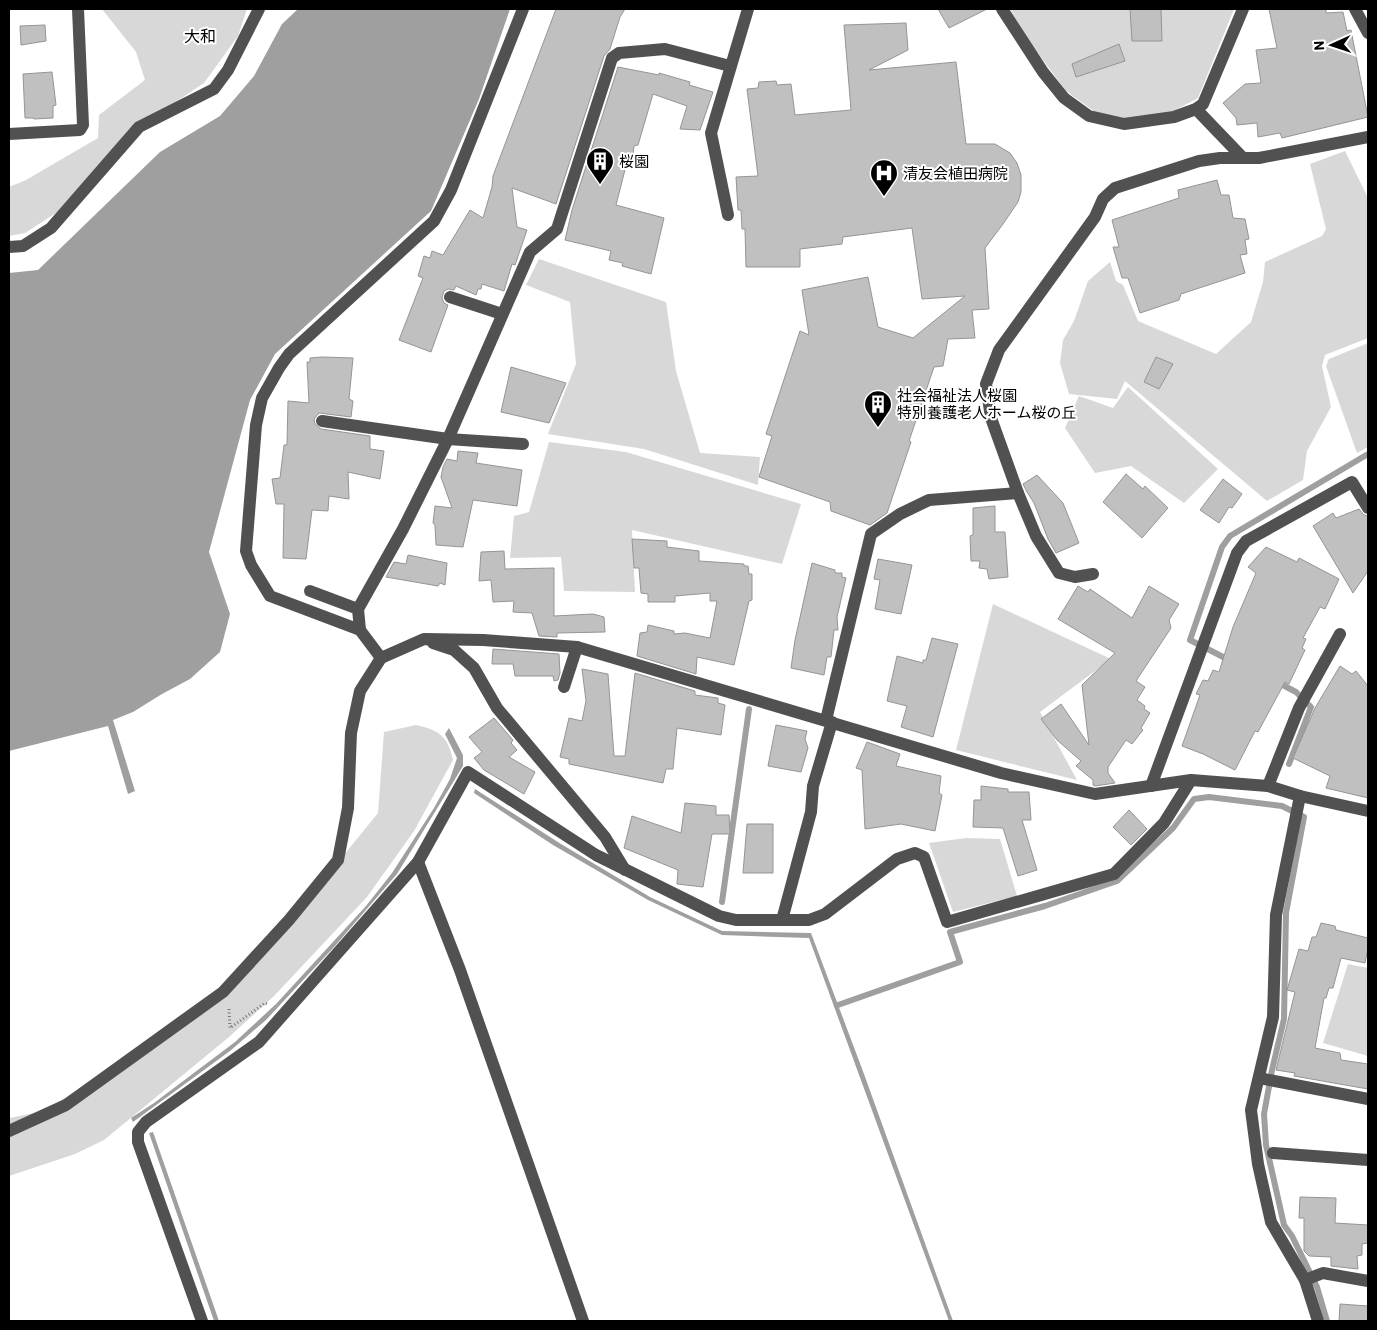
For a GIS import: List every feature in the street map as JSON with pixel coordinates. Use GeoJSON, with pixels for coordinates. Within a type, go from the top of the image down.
{"type":"FeatureCollection","features":[{"type":"Feature","properties":{"kind":"street"},"geometry":{"type":"LineString","coordinates":[[9,134],[80,130],[83,126],[78,9]]}},
{"type":"Feature","properties":{"kind":"street"},"geometry":{"type":"LineString","coordinates":[[9,248],[23,246],[51,228],[139,127],[214,89],[228,70],[259,9]]}},
{"type":"Feature","properties":{"kind":"street"},"geometry":{"type":"LineString","coordinates":[[360,630],[270,596],[251,565],[246,551],[256,425],[262,398],[278,368],[289,354],[434,221],[451,190],[523,9]]}},
{"type":"Feature","properties":{"kind":"street"},"geometry":{"type":"LineString","coordinates":[[728,215],[711,133],[748,9]]}},
{"type":"Feature","properties":{"kind":"street"},"geometry":{"type":"LineString","coordinates":[[1002,9],[1043,72],[1064,98],[1089,116],[1124,124],[1174,118],[1196,109],[1202,104],[1243,9]]}},
{"type":"Feature","properties":{"kind":"street"},"geometry":{"type":"LineString","coordinates":[[1355,9],[1368,33]]}},
{"type":"Feature","properties":{"kind":"street"},"geometry":{"type":"LineString","coordinates":[[381,658],[360,630],[358,609],[403,529],[448,439],[530,252],[557,229],[612,58],[619,53],[665,49],[730,66]]}},
{"type":"Feature","properties":{"kind":"street"},"geometry":{"type":"LineString","coordinates":[[1196,109],[1243,158]]}},
{"type":"Feature","properties":{"kind":"street"},"geometry":{"type":"LineString","coordinates":[[1093,574],[1075,577],[1059,573],[1036,536],[1018,493],[991,418],[986,384],[1000,350],[1095,217],[1103,199],[1115,188],[1199,161],[1220,158],[1259,158],[1368,137]]}},
{"type":"Feature","properties":{"kind":"street"},"geometry":{"type":"LineString","coordinates":[[450,297],[502,314]]}},
{"type":"Feature","properties":{"kind":"street"},"geometry":{"type":"LineString","coordinates":[[322,420],[448,439],[523,444]]}},
{"type":"Feature","properties":{"kind":"street"},"geometry":{"type":"LineString","coordinates":[[1151,786],[1237,553],[1246,541],[1352,482],[1368,508]]}},
{"type":"Feature","properties":{"kind":"street"},"geometry":{"type":"LineString","coordinates":[[782,920],[812,812],[813,786],[871,534],[900,514],[929,500],[1018,493]]}},
{"type":"Feature","properties":{"kind":"street"},"geometry":{"type":"LineString","coordinates":[[310,591],[358,609]]}},
{"type":"Feature","properties":{"kind":"street"},"geometry":{"type":"LineString","coordinates":[[1268,786],[1299,708],[1340,634]]}},
{"type":"Feature","properties":{"kind":"street"},"geometry":{"type":"LineString","coordinates":[[424,639],[454,650],[474,668],[497,708],[604,837],[626,870]]}},
{"type":"Feature","properties":{"kind":"street"},"geometry":{"type":"LineString","coordinates":[[9,1130],[66,1105],[223,992],[289,920],[338,860],[348,808],[351,733],[360,691],[381,658],[424,639],[483,640],[578,647],[1001,773],[1095,794],[1191,780],[1268,786],[1300,796],[1368,811]]}},
{"type":"Feature","properties":{"kind":"street"},"geometry":{"type":"LineString","coordinates":[[564,687],[578,647]]}},
{"type":"Feature","properties":{"kind":"street"},"geometry":{"type":"LineString","coordinates":[[202,1321],[138,1142],[138,1132],[146,1122],[259,1042],[418,862],[468,772],[596,856],[720,916],[736,920],[810,920],[825,914],[897,859],[915,852],[924,857],[947,922],[1114,874],[1164,823],[1191,780]]}},
{"type":"Feature","properties":{"kind":"street"},"geometry":{"type":"LineString","coordinates":[[1300,796],[1276,916],[1272,1017],[1251,1110],[1258,1164],[1271,1222],[1305,1280],[1318,1321]]}},
{"type":"Feature","properties":{"kind":"street"},"geometry":{"type":"LineString","coordinates":[[418,862],[460,970],[583,1321]]}},
{"type":"Feature","properties":{"kind":"street"},"geometry":{"type":"LineString","coordinates":[[1259,1078],[1368,1099]]}},
{"type":"Feature","properties":{"kind":"street"},"geometry":{"type":"LineString","coordinates":[[1273,1153],[1368,1160]]}},
{"type":"Feature","properties":{"kind":"street"},"geometry":{"type":"LineString","coordinates":[[1305,1280],[1323,1273],[1368,1281]]}},
{"type":"Feature","properties":{"kind":"path"},"geometry":{"type":"LineString","coordinates":[[229,1003],[230,1028],[265,1003],[286,1012]]}},
{"type":"Feature","properties":{"kind":"shaded area"},"geometry":{"type":"Polygon","coordinates":[[[102,9],[247,9],[238,36],[204,83],[165,109],[131,128],[56,213],[25,233],[9,236],[9,187],[26,180],[98,138],[99,115],[145,80],[136,52],[102,9]]]}},
{"type":"Feature","properties":{"kind":"shaded area"},"geometry":{"type":"Polygon","coordinates":[[[298,9],[510,9],[479,99],[431,211],[275,354],[250,400],[209,552],[230,614],[220,652],[190,679],[133,712],[113,720],[135,791],[128,794],[108,726],[9,751],[9,273],[38,270],[160,152],[220,116],[254,76],[282,24],[298,9]]]}},
{"type":"Feature","properties":{"kind":"shaded area"},"geometry":{"type":"Polygon","coordinates":[[[1010,9],[1234,9],[1198,98],[1170,113],[1122,120],[1094,111],[1066,91],[1029,41],[1010,9]]]}},
{"type":"Feature","properties":{"kind":"shaded area"},"geometry":{"type":"Polygon","coordinates":[[[1345,151],[1368,198],[1368,338],[1325,355],[1322,366],[1331,407],[1307,451],[1303,480],[1267,501],[1125,381],[1117,399],[1069,394],[1060,363],[1063,340],[1074,321],[1088,281],[1110,262],[1116,281],[1123,285],[1138,321],[1216,354],[1251,322],[1263,282],[1265,262],[1322,236],[1326,229],[1310,164],[1345,151]]]}},
{"type":"Feature","properties":{"kind":"shaded area"},"geometry":{"type":"Polygon","coordinates":[[[539,259],[666,302],[676,371],[700,453],[760,457],[758,485],[644,449],[548,434],[576,364],[570,302],[526,285],[539,259]]]}},
{"type":"Feature","properties":{"kind":"shaded area"},"geometry":{"type":"Polygon","coordinates":[[[1368,343],[1368,447],[1357,453],[1326,366],[1329,359],[1368,343]]]}},
{"type":"Feature","properties":{"kind":"shaded area"},"geometry":{"type":"Polygon","coordinates":[[[1128,387],[1218,469],[1184,503],[1131,466],[1095,473],[1065,428],[1079,396],[1113,408],[1128,387]]]}},
{"type":"Feature","properties":{"kind":"shaded area"},"geometry":{"type":"Polygon","coordinates":[[[549,442],[626,452],[801,504],[782,564],[632,530],[635,592],[564,591],[561,557],[510,558],[514,516],[529,512],[549,442]]]}},
{"type":"Feature","properties":{"kind":"shaded area"},"geometry":{"type":"Polygon","coordinates":[[[993,604],[1111,659],[1040,712],[1077,780],[956,750],[993,604]]]}},
{"type":"Feature","properties":{"kind":"shaded area"},"geometry":{"type":"Polygon","coordinates":[[[416,725],[431,729],[441,735],[448,745],[453,760],[414,831],[367,897],[274,996],[229,1037],[104,1140],[75,1154],[9,1176],[9,1118],[45,1111],[172,1027],[274,941],[378,813],[384,732],[416,725]]]}},
{"type":"Feature","properties":{"kind":"shaded area"},"geometry":{"type":"Polygon","coordinates":[[[449,728],[463,755],[463,766],[397,874],[334,947],[266,1020],[230,1051],[133,1122],[131,1118],[235,1042],[276,1004],[366,906],[392,873],[434,808],[450,779],[457,758],[445,734],[449,728]]]}},
{"type":"Feature","properties":{"kind":"shaded area"},"geometry":{"type":"Polygon","coordinates":[[[475,789],[561,844],[650,897],[722,931],[811,933],[953,1321],[949,1321],[809,938],[722,935],[648,900],[553,845],[474,793],[475,789]]]}},
{"type":"Feature","properties":{"kind":"shaded area"},"geometry":{"type":"Polygon","coordinates":[[[966,838],[1000,839],[1017,896],[953,912],[929,843],[966,838]]]}},
{"type":"Feature","properties":{"kind":"shaded area"},"geometry":{"type":"Polygon","coordinates":[[[1348,964],[1368,968],[1368,1056],[1323,1043],[1348,964]]]}},
{"type":"Feature","properties":{"kind":"shaded area"},"geometry":{"type":"Polygon","coordinates":[[[153,1132],[219,1321],[214,1321],[149,1133],[153,1132]]]}},
{"type":"Feature","properties":{"kind":"building"},"geometry":{"type":"Polygon","coordinates":[[[556,9],[625,9],[620,17],[610,49],[604,56],[556,204],[512,188],[517,227],[527,230],[515,265],[512,264],[504,291],[482,284],[481,289],[478,289],[476,295],[456,286],[454,290],[448,289],[444,291],[442,298],[444,303],[448,305],[431,352],[399,340],[423,278],[418,276],[424,256],[430,258],[432,251],[443,255],[470,210],[483,218],[492,187],[493,176],[556,9]]]}},
{"type":"Feature","properties":{"kind":"building"},"geometry":{"type":"Polygon","coordinates":[[[938,9],[987,9],[949,28],[938,9]]]}},
{"type":"Feature","properties":{"kind":"building"},"geometry":{"type":"Polygon","coordinates":[[[1130,9],[1161,9],[1162,41],[1132,41],[1130,9]]]}},
{"type":"Feature","properties":{"kind":"building"},"geometry":{"type":"Polygon","coordinates":[[[1269,9],[1326,9],[1326,13],[1343,12],[1347,31],[1351,30],[1368,117],[1282,138],[1280,133],[1258,137],[1257,123],[1237,125],[1236,118],[1223,103],[1245,84],[1261,83],[1256,50],[1277,48],[1269,9]]]}},
{"type":"Feature","properties":{"kind":"building"},"geometry":{"type":"Polygon","coordinates":[[[906,23],[908,50],[869,70],[956,62],[966,144],[995,144],[1010,153],[1017,163],[1021,175],[1021,192],[1018,202],[985,248],[989,309],[972,310],[975,338],[948,339],[943,366],[934,367],[887,513],[870,525],[831,511],[830,502],[759,477],[772,436],[766,434],[800,331],[809,335],[802,290],[868,277],[878,327],[913,338],[965,296],[922,299],[912,228],[843,237],[842,244],[800,249],[800,267],[746,267],[745,229],[742,229],[741,210],[738,210],[736,177],[758,176],[747,89],[758,88],[759,82],[776,81],[777,85],[791,84],[795,115],[851,110],[844,25],[906,23]]]}},
{"type":"Feature","properties":{"kind":"building"},"geometry":{"type":"Polygon","coordinates":[[[45,25],[46,41],[21,45],[20,26],[45,25]]]}},
{"type":"Feature","properties":{"kind":"building"},"geometry":{"type":"Polygon","coordinates":[[[1119,44],[1125,61],[1076,77],[1072,64],[1119,44]]]}},
{"type":"Feature","properties":{"kind":"building","name":"桜園"},"geometry":{"type":"Polygon","coordinates":[[[618,67],[659,75],[659,73],[690,82],[689,85],[713,92],[700,130],[680,129],[687,106],[653,94],[638,145],[634,146],[632,162],[627,162],[616,205],[664,218],[651,274],[622,266],[623,263],[609,260],[611,251],[565,240],[572,210],[618,67]]]}},
{"type":"Feature","properties":{"kind":"building"},"geometry":{"type":"Polygon","coordinates":[[[52,72],[56,105],[53,106],[53,118],[25,118],[23,74],[52,72]]]}},
{"type":"Feature","properties":{"kind":"building"},"geometry":{"type":"Polygon","coordinates":[[[1217,180],[1221,195],[1229,195],[1233,218],[1245,219],[1249,239],[1245,240],[1247,254],[1240,255],[1245,273],[1181,294],[1179,300],[1140,313],[1128,278],[1122,278],[1113,247],[1119,247],[1112,220],[1179,198],[1178,190],[1217,180]]]}},
{"type":"Feature","properties":{"kind":"building"},"geometry":{"type":"Polygon","coordinates":[[[1156,357],[1173,364],[1159,389],[1144,382],[1156,357]]]}},
{"type":"Feature","properties":{"kind":"building"},"geometry":{"type":"Polygon","coordinates":[[[310,358],[353,358],[349,399],[353,401],[351,417],[319,413],[314,419],[315,424],[321,429],[370,436],[370,449],[384,451],[380,479],[348,472],[349,499],[329,496],[328,511],[312,510],[306,559],[283,558],[284,504],[276,504],[272,479],[280,478],[284,445],[287,445],[288,401],[309,403],[307,362],[310,362],[310,358]]]}},
{"type":"Feature","properties":{"kind":"building"},"geometry":{"type":"Polygon","coordinates":[[[511,367],[566,383],[549,423],[501,412],[511,367]]]}},
{"type":"Feature","properties":{"kind":"building"},"geometry":{"type":"Polygon","coordinates":[[[458,451],[478,453],[476,463],[522,470],[517,506],[473,500],[463,547],[436,545],[435,525],[433,523],[435,506],[452,508],[441,477],[443,467],[447,459],[457,461],[458,451]]]}},
{"type":"Feature","properties":{"kind":"building"},"geometry":{"type":"Polygon","coordinates":[[[1126,474],[1143,489],[1145,486],[1168,508],[1142,538],[1103,502],[1126,474]]]}},
{"type":"Feature","properties":{"kind":"building"},"geometry":{"type":"Polygon","coordinates":[[[1037,475],[1063,503],[1079,543],[1056,553],[1048,539],[1034,503],[1023,484],[1037,475]]]}},
{"type":"Feature","properties":{"kind":"building"},"geometry":{"type":"Polygon","coordinates":[[[1223,479],[1242,494],[1232,508],[1229,507],[1219,523],[1200,510],[1223,479]]]}},
{"type":"Feature","properties":{"kind":"building"},"geometry":{"type":"Polygon","coordinates":[[[995,506],[995,532],[1005,532],[1008,577],[989,579],[987,569],[979,568],[980,561],[971,561],[970,536],[973,535],[973,508],[995,506]]]}},
{"type":"Feature","properties":{"kind":"building"},"geometry":{"type":"Polygon","coordinates":[[[1359,509],[1364,515],[1368,516],[1368,571],[1353,593],[1313,526],[1333,513],[1336,518],[1359,509]]]}},
{"type":"Feature","properties":{"kind":"building"},"geometry":{"type":"Polygon","coordinates":[[[632,539],[667,541],[667,547],[699,551],[699,561],[744,564],[744,566],[748,566],[749,574],[752,574],[752,600],[749,601],[734,665],[697,657],[696,674],[637,656],[640,633],[647,632],[648,625],[674,631],[674,634],[685,633],[710,638],[717,601],[710,601],[710,593],[675,596],[675,602],[648,602],[648,594],[641,593],[639,568],[634,568],[632,539]]]}},
{"type":"Feature","properties":{"kind":"building"},"geometry":{"type":"Polygon","coordinates":[[[1266,547],[1297,562],[1299,558],[1339,579],[1325,609],[1320,607],[1303,638],[1306,639],[1302,648],[1305,650],[1289,684],[1285,682],[1258,732],[1255,731],[1235,770],[1182,746],[1200,695],[1196,694],[1203,680],[1208,681],[1213,670],[1219,672],[1233,627],[1256,573],[1248,567],[1266,547]]]}},
{"type":"Feature","properties":{"kind":"building"},"geometry":{"type":"Polygon","coordinates":[[[504,551],[505,569],[554,568],[554,616],[593,614],[604,617],[605,632],[557,633],[557,637],[539,636],[532,613],[513,612],[514,601],[493,602],[491,580],[479,581],[481,552],[504,551]]]}},
{"type":"Feature","properties":{"kind":"building"},"geometry":{"type":"Polygon","coordinates":[[[408,555],[447,563],[445,585],[440,583],[438,586],[386,577],[394,562],[406,564],[408,555]]]}},
{"type":"Feature","properties":{"kind":"building"},"geometry":{"type":"Polygon","coordinates":[[[878,559],[912,565],[901,614],[875,609],[880,580],[874,579],[878,559]]]}},
{"type":"Feature","properties":{"kind":"building"},"geometry":{"type":"Polygon","coordinates":[[[812,563],[835,570],[835,573],[842,573],[842,577],[846,578],[837,617],[838,630],[834,630],[831,657],[827,657],[824,675],[791,668],[795,640],[812,563]]]}},
{"type":"Feature","properties":{"kind":"building"},"geometry":{"type":"Polygon","coordinates":[[[1078,586],[1088,592],[1090,589],[1132,618],[1149,586],[1179,604],[1169,620],[1171,628],[1136,681],[1145,687],[1137,700],[1150,713],[1141,728],[1143,730],[1132,744],[1126,740],[1108,767],[1108,773],[1115,783],[1095,786],[1093,785],[1093,780],[1076,766],[1081,761],[1057,740],[1041,719],[1061,704],[1089,745],[1082,685],[1115,653],[1058,619],[1078,586]]]}},
{"type":"Feature","properties":{"kind":"building"},"geometry":{"type":"Polygon","coordinates":[[[932,638],[958,644],[933,737],[901,727],[907,706],[887,701],[897,656],[923,663],[923,660],[926,660],[932,638]]]}},
{"type":"Feature","properties":{"kind":"building"},"geometry":{"type":"Polygon","coordinates":[[[493,649],[559,654],[560,673],[558,680],[554,681],[553,676],[515,676],[513,664],[492,664],[493,649]]]}},
{"type":"Feature","properties":{"kind":"building"},"geometry":{"type":"Polygon","coordinates":[[[1340,666],[1352,674],[1356,671],[1368,686],[1368,798],[1326,788],[1330,776],[1293,758],[1315,708],[1340,666]]]}},
{"type":"Feature","properties":{"kind":"building"},"geometry":{"type":"Polygon","coordinates":[[[582,669],[608,674],[614,756],[625,756],[635,673],[695,691],[695,695],[718,698],[718,703],[725,705],[721,735],[677,728],[673,769],[666,769],[663,783],[569,764],[569,759],[560,757],[569,718],[582,721],[586,701],[582,669]]]}},
{"type":"Feature","properties":{"kind":"building"},"geometry":{"type":"Polygon","coordinates":[[[494,718],[513,740],[511,743],[517,750],[509,757],[535,772],[524,794],[484,770],[474,758],[482,752],[469,737],[494,718]]]}},
{"type":"Feature","properties":{"kind":"building"},"geometry":{"type":"Polygon","coordinates":[[[776,725],[807,731],[805,739],[808,748],[801,772],[768,766],[776,725]]]}},
{"type":"Feature","properties":{"kind":"building"},"geometry":{"type":"Polygon","coordinates":[[[867,742],[900,754],[896,766],[941,776],[939,793],[942,795],[935,831],[901,824],[865,829],[862,770],[856,768],[867,742]]]}},
{"type":"Feature","properties":{"kind":"building"},"geometry":{"type":"Polygon","coordinates":[[[981,786],[1008,789],[1008,792],[1029,792],[1031,820],[1022,820],[1037,870],[1018,876],[1003,828],[973,827],[974,800],[981,800],[981,786]]]}},
{"type":"Feature","properties":{"kind":"building"},"geometry":{"type":"Polygon","coordinates":[[[685,803],[716,806],[716,815],[729,815],[730,834],[712,834],[703,887],[677,884],[678,870],[624,848],[632,816],[681,833],[685,803]]]}},
{"type":"Feature","properties":{"kind":"building"},"geometry":{"type":"Polygon","coordinates":[[[1129,810],[1147,829],[1131,845],[1113,827],[1129,810]]]}},
{"type":"Feature","properties":{"kind":"building"},"geometry":{"type":"Polygon","coordinates":[[[747,824],[773,824],[773,873],[743,873],[747,824]]]}},
{"type":"Feature","properties":{"kind":"building"},"geometry":{"type":"Polygon","coordinates":[[[1321,923],[1335,926],[1336,930],[1368,938],[1365,963],[1341,958],[1333,988],[1329,988],[1326,998],[1324,998],[1315,1048],[1340,1053],[1341,1060],[1368,1064],[1368,1089],[1294,1076],[1295,1073],[1276,1070],[1295,992],[1287,990],[1299,949],[1308,951],[1312,937],[1316,937],[1321,923]]]}},
{"type":"Feature","properties":{"kind":"building"},"geometry":{"type":"Polygon","coordinates":[[[1300,1197],[1336,1198],[1335,1223],[1368,1225],[1368,1243],[1362,1244],[1362,1255],[1357,1256],[1358,1269],[1331,1266],[1331,1257],[1309,1256],[1304,1251],[1304,1218],[1299,1218],[1300,1197]]]}},
{"type":"Feature","properties":{"kind":"building"},"geometry":{"type":"Polygon","coordinates":[[[1340,1304],[1368,1306],[1368,1321],[1339,1321],[1340,1304]]]}},
{"type":"Feature","properties":{"kind":"waterway"},"geometry":{"type":"LineString","coordinates":[[1229,660],[1190,640],[1222,547],[1230,536],[1368,454]]}},
{"type":"Feature","properties":{"kind":"waterway"},"geometry":{"type":"LineString","coordinates":[[1277,682],[1296,692],[1311,707],[1289,764]]}},
{"type":"Feature","properties":{"kind":"waterway"},"geometry":{"type":"LineString","coordinates":[[722,902],[749,709]]}},
{"type":"Feature","properties":{"kind":"waterway"},"geometry":{"type":"LineString","coordinates":[[838,1005],[960,962],[950,932],[1045,906],[1117,881],[1173,828],[1194,799],[1209,797],[1282,806],[1304,817],[1286,913],[1284,1019],[1264,1114],[1266,1145],[1284,1225],[1292,1236],[1317,1287],[1327,1321]]}},
{"type":"Feature","properties":{"kind":"place","name":"桜園"},"geometry":{"type":"Point","coordinates":[600,185]}},
{"type":"Feature","properties":{"kind":"place","name":"清友会植田病院"},"geometry":{"type":"Point","coordinates":[884,197]}},
{"type":"Feature","properties":{"kind":"place","name":"社会福祉法人桜園 特別養護老人ホーム桜の丘"},"geometry":{"type":"Point","coordinates":[878,428]}},
{"type":"Feature","properties":{"kind":"district","name":"大和"},"geometry":{"type":"Point","coordinates":[200,35]}}]}
